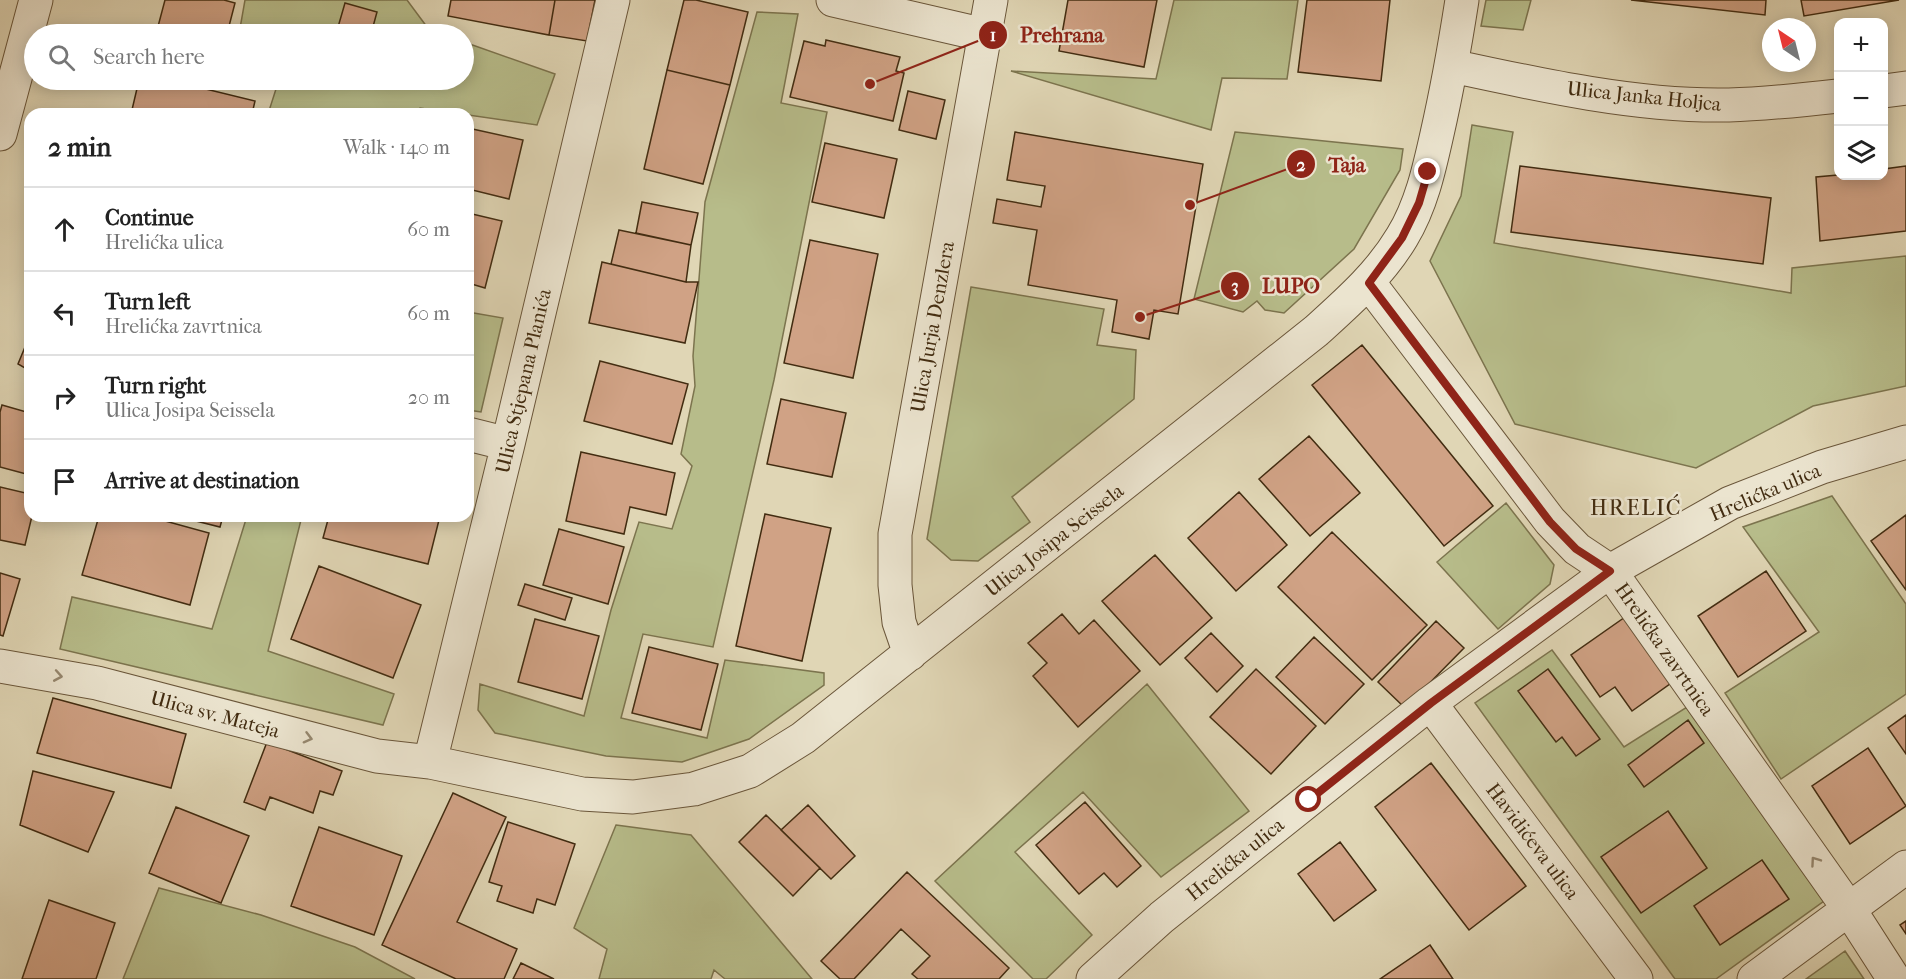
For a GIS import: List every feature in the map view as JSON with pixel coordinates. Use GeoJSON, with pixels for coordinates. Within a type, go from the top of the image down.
{"type":"FeatureCollection","features":[{"type":"Feature","properties":{"kind":"street"},"geometry":{"type":"LineString","coordinates":[[30,24],[36,0]]}},
{"type":"Feature","properties":{"kind":"street","name":"Ulica Stjepana Planića"},"geometry":{"type":"LineString","coordinates":[[430,762],[613,0]]}},
{"type":"Feature","properties":{"kind":"street"},"geometry":{"type":"LineString","coordinates":[[833,0],[985,35]]}},
{"type":"Feature","properties":{"kind":"street","name":"Ulica Jurja Denzlera"},"geometry":{"type":"LineString","coordinates":[[910,654],[899,622],[895,585],[895,534],[991,0]]}},
{"type":"Feature","properties":{"kind":"street","name":"Ulica Josipa Seissela"},"geometry":{"type":"LineString","coordinates":[[430,762],[582,794],[633,797],[694,789],[750,771],[803,738],[1316,331],[1369,283],[1402,238],[1419,203],[1452,66],[1462,0]]}},
{"type":"Feature","properties":{"kind":"street"},"geometry":{"type":"LineString","coordinates":[[0,134],[24,45]]}},
{"type":"Feature","properties":{"kind":"street","name":"Ulica Janka Holjca"},"geometry":{"type":"LineString","coordinates":[[1452,66],[1546,85],[1677,103],[1728,105],[1834,96]]}},
{"type":"Feature","properties":{"kind":"street"},"geometry":{"type":"LineString","coordinates":[[1888,90],[1906,88]]}},
{"type":"Feature","properties":{"kind":"street","name":"Hrelićka zavrtnica"},"geometry":{"type":"LineString","coordinates":[[1369,283],[1550,522],[1576,549],[1610,571],[1849,909],[1894,979]]}},
{"type":"Feature","properties":{"kind":"street"},"geometry":{"type":"LineString","coordinates":[[474,436],[508,444]]}},
{"type":"Feature","properties":{"kind":"street","name":"Hrelićka ulica"},"geometry":{"type":"LineString","coordinates":[[1093,979],[1162,917],[1431,703],[1610,571],[1730,503],[1822,467],[1906,442]]}},
{"type":"Feature","properties":{"kind":"street","name":"Ulica sv. Mateja"},"geometry":{"type":"LineString","coordinates":[[0,666],[97,683],[377,756],[430,762]]}},
{"type":"Feature","properties":{"kind":"street","name":"Havidićeva ulica"},"geometry":{"type":"LineString","coordinates":[[1431,703],[1636,979]]}},
{"type":"Feature","properties":{"kind":"street"},"geometry":{"type":"LineString","coordinates":[[1754,979],[1906,867]]}},
{"type":"Feature","properties":{"kind":"green space"},"geometry":{"type":"Polygon","coordinates":[[[245,0],[407,0],[425,24],[241,24],[245,0]]]}},
{"type":"Feature","properties":{"kind":"green space"},"geometry":{"type":"Polygon","coordinates":[[[1174,0],[1298,0],[1287,79],[1222,78],[1211,130],[1011,71],[1156,79],[1174,0]]]}},
{"type":"Feature","properties":{"kind":"green space"},"geometry":{"type":"Polygon","coordinates":[[[1486,0],[1531,0],[1523,30],[1481,26],[1486,0]]]}},
{"type":"Feature","properties":{"kind":"green space"},"geometry":{"type":"Polygon","coordinates":[[[757,12],[798,14],[781,103],[827,112],[774,380],[713,647],[643,634],[621,718],[707,738],[725,660],[824,673],[824,685],[749,739],[682,762],[606,756],[495,733],[478,710],[480,684],[584,716],[611,610],[639,522],[672,529],[692,466],[681,454],[695,386],[693,356],[705,202],[757,12]]]}},
{"type":"Feature","properties":{"kind":"green space"},"geometry":{"type":"Polygon","coordinates":[[[474,46],[555,74],[537,125],[474,116],[474,108],[270,108],[276,90],[474,90],[474,46]]]}},
{"type":"Feature","properties":{"kind":"green space"},"geometry":{"type":"Polygon","coordinates":[[[1472,125],[1513,132],[1494,243],[1791,293],[1792,268],[1906,256],[1906,386],[1813,406],[1696,468],[1515,424],[1430,261],[1461,196],[1472,125]]]}},
{"type":"Feature","properties":{"kind":"green space"},"geometry":{"type":"Polygon","coordinates":[[[1235,132],[1403,149],[1400,170],[1354,249],[1284,313],[1265,310],[1257,301],[1243,312],[1194,299],[1235,132]]]}},
{"type":"Feature","properties":{"kind":"green space"},"geometry":{"type":"Polygon","coordinates":[[[971,287],[1104,309],[1097,345],[1136,350],[1134,399],[1012,497],[1030,522],[978,561],[951,560],[927,539],[971,287]]]}},
{"type":"Feature","properties":{"kind":"green space"},"geometry":{"type":"Polygon","coordinates":[[[474,313],[503,318],[481,412],[474,411],[474,313]]]}},
{"type":"Feature","properties":{"kind":"green space"},"geometry":{"type":"Polygon","coordinates":[[[1832,496],[1906,604],[1906,694],[1781,779],[1725,693],[1819,632],[1743,527],[1832,496]]]}},
{"type":"Feature","properties":{"kind":"green space"},"geometry":{"type":"Polygon","coordinates":[[[1506,503],[1554,565],[1550,584],[1498,629],[1437,562],[1506,503]]]}},
{"type":"Feature","properties":{"kind":"green space"},"geometry":{"type":"Polygon","coordinates":[[[245,522],[300,522],[268,651],[394,694],[383,725],[60,649],[72,597],[212,629],[245,522]]]}},
{"type":"Feature","properties":{"kind":"green space"},"geometry":{"type":"Polygon","coordinates":[[[1552,650],[1624,747],[1687,707],[1824,901],[1716,979],[1675,979],[1475,703],[1552,650]]]}},
{"type":"Feature","properties":{"kind":"green space"},"geometry":{"type":"Polygon","coordinates":[[[1147,684],[1249,811],[1161,877],[1083,792],[1015,852],[1092,935],[1046,979],[1033,979],[935,881],[1147,684]]]}},
{"type":"Feature","properties":{"kind":"green space"},"geometry":{"type":"Polygon","coordinates":[[[616,825],[691,835],[812,979],[725,979],[714,970],[711,979],[599,979],[607,949],[574,928],[616,825]]]}},
{"type":"Feature","properties":{"kind":"green space"},"geometry":{"type":"Polygon","coordinates":[[[159,888],[261,915],[355,947],[415,979],[123,979],[159,888]]]}},
{"type":"Feature","properties":{"kind":"green space"},"geometry":{"type":"Polygon","coordinates":[[[1845,951],[1864,979],[1806,979],[1845,951]]]}},
{"type":"Feature","properties":{"kind":"building"},"geometry":{"type":"Polygon","coordinates":[[[165,0],[224,0],[235,3],[230,24],[159,24],[165,0]]]}},
{"type":"Feature","properties":{"kind":"building"},"geometry":{"type":"Polygon","coordinates":[[[451,0],[555,0],[549,35],[448,16],[451,0]]]}},
{"type":"Feature","properties":{"kind":"building"},"geometry":{"type":"Polygon","coordinates":[[[555,0],[595,0],[587,41],[549,35],[555,0]]]}},
{"type":"Feature","properties":{"kind":"building"},"geometry":{"type":"Polygon","coordinates":[[[684,0],[696,0],[748,12],[730,85],[667,70],[684,0]]]}},
{"type":"Feature","properties":{"kind":"building"},"geometry":{"type":"Polygon","coordinates":[[[1068,0],[1157,0],[1144,67],[1059,51],[1068,0]]]}},
{"type":"Feature","properties":{"kind":"building"},"geometry":{"type":"Polygon","coordinates":[[[1307,0],[1390,0],[1381,81],[1298,72],[1307,0]]]}},
{"type":"Feature","properties":{"kind":"building"},"geometry":{"type":"Polygon","coordinates":[[[1631,0],[1766,0],[1765,15],[1631,0]]]}},
{"type":"Feature","properties":{"kind":"building"},"geometry":{"type":"Polygon","coordinates":[[[1801,0],[1899,0],[1804,16],[1801,0]]]}},
{"type":"Feature","properties":{"kind":"building"},"geometry":{"type":"Polygon","coordinates":[[[345,3],[377,12],[374,24],[339,24],[345,3]]]}},
{"type":"Feature","properties":{"kind":"building"},"geometry":{"type":"Polygon","coordinates":[[[826,40],[900,57],[896,71],[904,73],[893,121],[790,97],[804,41],[825,46],[826,40]]]}},
{"type":"Feature","properties":{"kind":"building"},"geometry":{"type":"Polygon","coordinates":[[[667,70],[730,85],[703,184],[644,169],[667,70]]]}},
{"type":"Feature","properties":{"kind":"building"},"geometry":{"type":"Polygon","coordinates":[[[137,90],[210,90],[255,101],[253,108],[132,108],[137,90]]]}},
{"type":"Feature","properties":{"kind":"building"},"geometry":{"type":"Polygon","coordinates":[[[908,91],[945,100],[936,139],[899,130],[908,91]]]}},
{"type":"Feature","properties":{"kind":"building"},"geometry":{"type":"Polygon","coordinates":[[[474,129],[523,140],[509,199],[474,190],[474,129]]]}},
{"type":"Feature","properties":{"kind":"building"},"geometry":{"type":"Polygon","coordinates":[[[1015,132],[1203,164],[1178,314],[1154,310],[1149,339],[1112,332],[1117,300],[1028,285],[1037,230],[993,223],[997,199],[1041,207],[1045,186],[1007,180],[1015,132]]]}},
{"type":"Feature","properties":{"kind":"building"},"geometry":{"type":"Polygon","coordinates":[[[825,143],[897,159],[884,218],[812,202],[825,143]]]}},
{"type":"Feature","properties":{"kind":"building"},"geometry":{"type":"Polygon","coordinates":[[[1520,166],[1771,198],[1763,264],[1511,232],[1520,166]]]}},
{"type":"Feature","properties":{"kind":"building"},"geometry":{"type":"Polygon","coordinates":[[[1906,166],[1906,231],[1820,241],[1816,177],[1834,175],[1834,180],[1888,180],[1888,168],[1906,166]]]}},
{"type":"Feature","properties":{"kind":"building"},"geometry":{"type":"Polygon","coordinates":[[[642,202],[698,213],[691,245],[636,233],[642,202]]]}},
{"type":"Feature","properties":{"kind":"building"},"geometry":{"type":"Polygon","coordinates":[[[474,214],[502,221],[485,288],[474,285],[474,214]]]}},
{"type":"Feature","properties":{"kind":"building"},"geometry":{"type":"Polygon","coordinates":[[[619,230],[691,245],[686,282],[611,264],[619,230]]]}},
{"type":"Feature","properties":{"kind":"building"},"geometry":{"type":"Polygon","coordinates":[[[810,240],[878,254],[853,378],[784,363],[810,240]]]}},
{"type":"Feature","properties":{"kind":"building"},"geometry":{"type":"Polygon","coordinates":[[[602,262],[686,282],[698,282],[685,343],[589,323],[602,262]]]}},
{"type":"Feature","properties":{"kind":"building"},"geometry":{"type":"Polygon","coordinates":[[[1362,345],[1493,506],[1444,546],[1312,385],[1362,345]]]}},
{"type":"Feature","properties":{"kind":"building"},"geometry":{"type":"Polygon","coordinates":[[[24,350],[24,368],[18,364],[24,350]]]}},
{"type":"Feature","properties":{"kind":"building"},"geometry":{"type":"Polygon","coordinates":[[[600,361],[688,384],[672,444],[584,421],[600,361]]]}},
{"type":"Feature","properties":{"kind":"building"},"geometry":{"type":"Polygon","coordinates":[[[781,399],[846,413],[832,477],[767,464],[781,399]]]}},
{"type":"Feature","properties":{"kind":"building"},"geometry":{"type":"Polygon","coordinates":[[[2,405],[24,411],[24,473],[0,467],[2,405]]]}},
{"type":"Feature","properties":{"kind":"building"},"geometry":{"type":"Polygon","coordinates":[[[1309,436],[1360,493],[1310,536],[1259,479],[1309,436]]]}},
{"type":"Feature","properties":{"kind":"building"},"geometry":{"type":"Polygon","coordinates":[[[581,452],[675,473],[666,515],[630,507],[624,534],[566,521],[581,452]]]}},
{"type":"Feature","properties":{"kind":"building"},"geometry":{"type":"Polygon","coordinates":[[[0,487],[24,493],[24,522],[31,522],[25,545],[0,540],[0,487]]]}},
{"type":"Feature","properties":{"kind":"building"},"geometry":{"type":"Polygon","coordinates":[[[1239,492],[1287,545],[1236,591],[1188,538],[1239,492]]]}},
{"type":"Feature","properties":{"kind":"building"},"geometry":{"type":"Polygon","coordinates":[[[765,514],[831,528],[802,661],[736,646],[765,514]]]}},
{"type":"Feature","properties":{"kind":"building"},"geometry":{"type":"Polygon","coordinates":[[[1906,515],[1906,590],[1871,541],[1906,515]]]}},
{"type":"Feature","properties":{"kind":"building"},"geometry":{"type":"Polygon","coordinates":[[[97,522],[169,522],[209,533],[190,605],[82,575],[97,522]]]}},
{"type":"Feature","properties":{"kind":"building"},"geometry":{"type":"Polygon","coordinates":[[[200,522],[221,522],[220,527],[200,522]]]}},
{"type":"Feature","properties":{"kind":"building"},"geometry":{"type":"Polygon","coordinates":[[[327,522],[438,522],[428,564],[323,538],[327,522]]]}},
{"type":"Feature","properties":{"kind":"building"},"geometry":{"type":"Polygon","coordinates":[[[559,529],[624,547],[608,604],[543,585],[559,529]]]}},
{"type":"Feature","properties":{"kind":"building"},"geometry":{"type":"Polygon","coordinates":[[[1332,532],[1427,625],[1372,680],[1278,587],[1332,532]]]}},
{"type":"Feature","properties":{"kind":"building"},"geometry":{"type":"Polygon","coordinates":[[[1155,555],[1212,618],[1160,665],[1102,601],[1155,555]]]}},
{"type":"Feature","properties":{"kind":"building"},"geometry":{"type":"Polygon","coordinates":[[[319,566],[421,605],[393,678],[291,639],[319,566]]]}},
{"type":"Feature","properties":{"kind":"building"},"geometry":{"type":"Polygon","coordinates":[[[1766,571],[1806,631],[1738,677],[1698,616],[1766,571]]]}},
{"type":"Feature","properties":{"kind":"building"},"geometry":{"type":"Polygon","coordinates":[[[0,573],[20,579],[3,636],[0,635],[0,573]]]}},
{"type":"Feature","properties":{"kind":"building"},"geometry":{"type":"Polygon","coordinates":[[[525,584],[572,598],[565,620],[518,605],[525,584]]]}},
{"type":"Feature","properties":{"kind":"building"},"geometry":{"type":"Polygon","coordinates":[[[1062,614],[1079,634],[1094,620],[1140,671],[1078,727],[1033,676],[1047,663],[1028,643],[1062,614]]]}},
{"type":"Feature","properties":{"kind":"building"},"geometry":{"type":"Polygon","coordinates":[[[1628,615],[1674,681],[1632,711],[1615,687],[1600,697],[1571,655],[1628,615]]]}},
{"type":"Feature","properties":{"kind":"building"},"geometry":{"type":"Polygon","coordinates":[[[535,619],[599,636],[582,699],[518,682],[535,619]]]}},
{"type":"Feature","properties":{"kind":"building"},"geometry":{"type":"Polygon","coordinates":[[[1436,621],[1464,648],[1405,708],[1378,682],[1436,621]]]}},
{"type":"Feature","properties":{"kind":"building"},"geometry":{"type":"Polygon","coordinates":[[[1211,633],[1243,666],[1217,692],[1185,658],[1211,633]]]}},
{"type":"Feature","properties":{"kind":"building"},"geometry":{"type":"Polygon","coordinates":[[[1314,637],[1364,684],[1325,724],[1276,677],[1314,637]]]}},
{"type":"Feature","properties":{"kind":"building"},"geometry":{"type":"Polygon","coordinates":[[[649,647],[718,664],[701,730],[632,713],[649,647]]]}},
{"type":"Feature","properties":{"kind":"building"},"geometry":{"type":"Polygon","coordinates":[[[1256,669],[1316,726],[1271,774],[1210,717],[1256,669]]]}},
{"type":"Feature","properties":{"kind":"building"},"geometry":{"type":"Polygon","coordinates":[[[1548,669],[1600,739],[1576,756],[1562,737],[1556,742],[1518,691],[1548,669]]]}},
{"type":"Feature","properties":{"kind":"building"},"geometry":{"type":"Polygon","coordinates":[[[53,698],[186,734],[171,788],[37,753],[53,698]]]}},
{"type":"Feature","properties":{"kind":"building"},"geometry":{"type":"Polygon","coordinates":[[[1906,715],[1906,754],[1888,728],[1906,715]]]}},
{"type":"Feature","properties":{"kind":"building"},"geometry":{"type":"Polygon","coordinates":[[[1688,720],[1704,743],[1644,787],[1628,765],[1688,720]]]}},
{"type":"Feature","properties":{"kind":"building"},"geometry":{"type":"Polygon","coordinates":[[[267,742],[342,771],[333,795],[320,791],[313,813],[270,797],[265,810],[244,802],[267,742]]]}},
{"type":"Feature","properties":{"kind":"building"},"geometry":{"type":"Polygon","coordinates":[[[1868,748],[1906,806],[1850,844],[1812,786],[1868,748]]]}},
{"type":"Feature","properties":{"kind":"building"},"geometry":{"type":"Polygon","coordinates":[[[1431,763],[1526,886],[1469,930],[1375,807],[1431,763]]]}},
{"type":"Feature","properties":{"kind":"building"},"geometry":{"type":"Polygon","coordinates":[[[33,771],[114,792],[88,852],[20,825],[33,771]]]}},
{"type":"Feature","properties":{"kind":"building"},"geometry":{"type":"Polygon","coordinates":[[[453,793],[506,817],[457,922],[517,949],[504,979],[456,979],[382,945],[453,793]]]}},
{"type":"Feature","properties":{"kind":"building"},"geometry":{"type":"Polygon","coordinates":[[[1085,802],[1141,866],[1117,887],[1104,873],[1079,894],[1036,845],[1085,802]]]}},
{"type":"Feature","properties":{"kind":"building"},"geometry":{"type":"Polygon","coordinates":[[[808,805],[855,856],[831,879],[781,830],[808,805]]]}},
{"type":"Feature","properties":{"kind":"building"},"geometry":{"type":"Polygon","coordinates":[[[176,807],[249,836],[221,903],[149,873],[176,807]]]}},
{"type":"Feature","properties":{"kind":"building"},"geometry":{"type":"Polygon","coordinates":[[[1668,811],[1707,868],[1641,913],[1601,857],[1668,811]]]}},
{"type":"Feature","properties":{"kind":"building"},"geometry":{"type":"Polygon","coordinates":[[[766,815],[820,868],[793,896],[739,842],[766,815]]]}},
{"type":"Feature","properties":{"kind":"building"},"geometry":{"type":"Polygon","coordinates":[[[508,822],[575,844],[555,905],[537,899],[533,913],[497,901],[502,886],[489,882],[508,822]]]}},
{"type":"Feature","properties":{"kind":"building"},"geometry":{"type":"Polygon","coordinates":[[[319,827],[402,856],[374,935],[291,906],[319,827]]]}},
{"type":"Feature","properties":{"kind":"building"},"geometry":{"type":"Polygon","coordinates":[[[1340,842],[1376,890],[1334,921],[1298,874],[1340,842]]]}},
{"type":"Feature","properties":{"kind":"building"},"geometry":{"type":"Polygon","coordinates":[[[1762,860],[1789,899],[1720,945],[1694,906],[1762,860]]]}},
{"type":"Feature","properties":{"kind":"building"},"geometry":{"type":"Polygon","coordinates":[[[907,872],[1009,968],[999,979],[918,979],[912,974],[930,956],[901,929],[854,979],[840,979],[821,961],[907,872]]]}},
{"type":"Feature","properties":{"kind":"building"},"geometry":{"type":"Polygon","coordinates":[[[49,900],[115,923],[96,979],[22,979],[49,900]]]}},
{"type":"Feature","properties":{"kind":"building"},"geometry":{"type":"Polygon","coordinates":[[[1906,921],[1906,934],[1900,925],[1906,921]]]}},
{"type":"Feature","properties":{"kind":"building"},"geometry":{"type":"Polygon","coordinates":[[[1430,945],[1453,979],[1380,979],[1430,945]]]}},
{"type":"Feature","properties":{"kind":"building"},"geometry":{"type":"Polygon","coordinates":[[[521,963],[554,979],[513,979],[521,963]]]}},
{"type":"Feature","properties":{"kind":"place","name":"Prehrana"},"geometry":{"type":"Point","coordinates":[870,84]}},
{"type":"Feature","properties":{"kind":"place","name":"Taja"},"geometry":{"type":"Point","coordinates":[1190,205]}},
{"type":"Feature","properties":{"kind":"place","name":"LUPO"},"geometry":{"type":"Point","coordinates":[1140,317]}},
{"type":"Feature","properties":{"kind":"district","name":"HRELIĆ"},"geometry":{"type":"Point","coordinates":[1636,507]}},
{"type":"Feature","properties":{"kind":"route"},"geometry":{"type":"LineString","coordinates":[[1309,800],[1431,703],[1610,571],[1576,549],[1550,522],[1369,283],[1402,238],[1419,203],[1428,172]]}}]}
